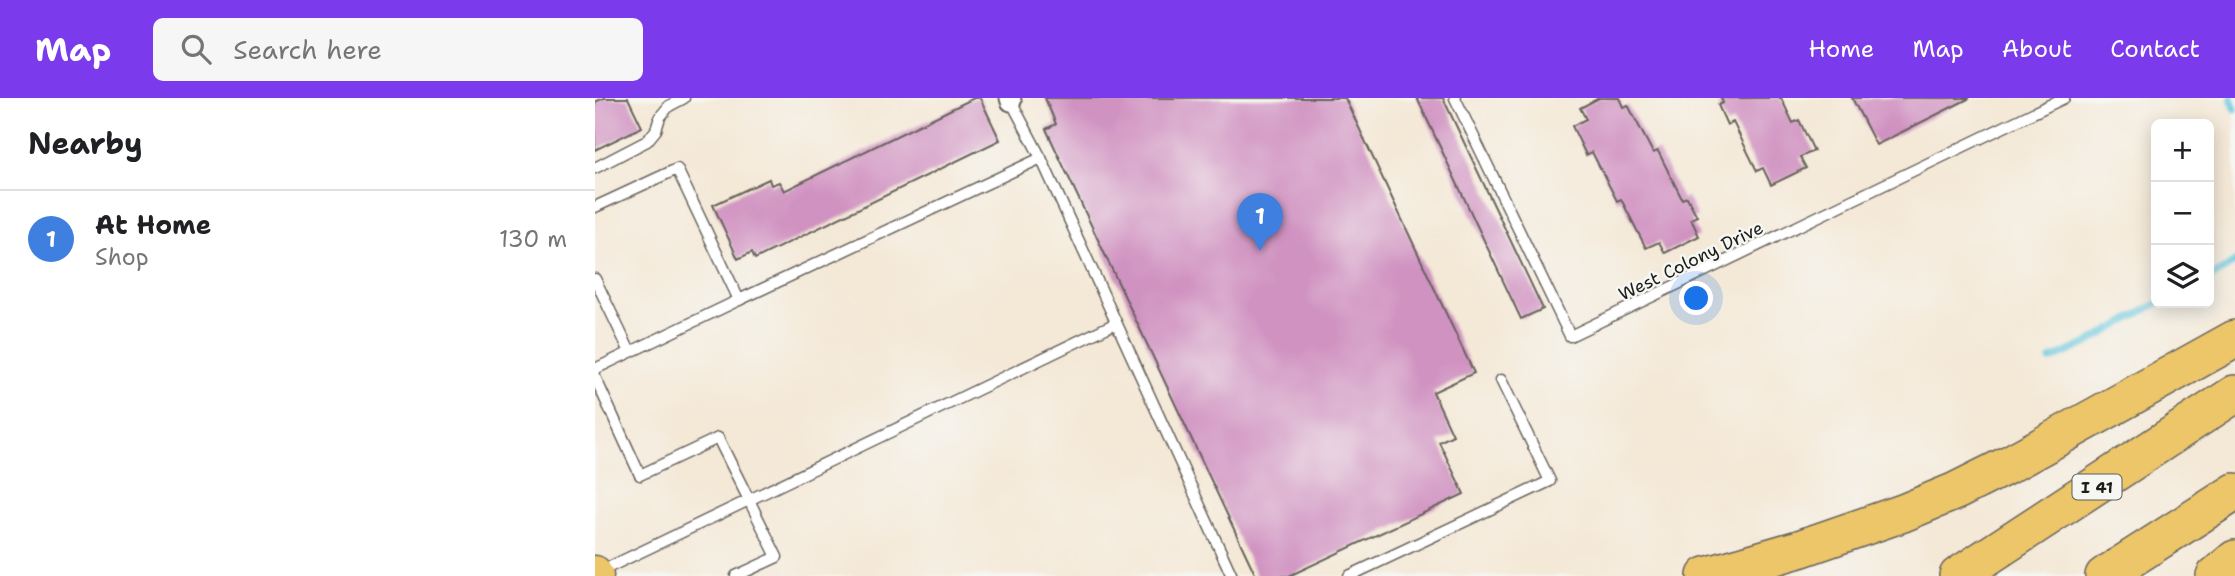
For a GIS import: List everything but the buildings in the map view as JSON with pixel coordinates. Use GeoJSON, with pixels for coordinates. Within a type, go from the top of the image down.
{"type":"FeatureCollection","features":[{"type":"Feature","properties":{"kind":"highway"},"geometry":{"type":"LineString","coordinates":[[1706,576],[1800,549],[1957,491],[2235,339]]}},
{"type":"Feature","properties":{"kind":"highway","name":"I 41"},"geometry":{"type":"LineString","coordinates":[[1958,576],[2235,394]]}},
{"type":"Feature","properties":{"kind":"highway"},"geometry":{"type":"LineString","coordinates":[[2104,576],[2235,492]]}},
{"type":"Feature","properties":{"kind":"highway"},"geometry":{"type":"LineString","coordinates":[[2215,576],[2235,559]]}},
{"type":"Feature","properties":{"kind":"lane"},"geometry":{"type":"LineString","coordinates":[[595,168],[647,141],[664,111],[684,98]]}},
{"type":"Feature","properties":{"kind":"lane","name":"West Colony Drive"},"geometry":{"type":"LineString","coordinates":[[1455,98],[1570,336],[2062,98]]}},
{"type":"Feature","properties":{"kind":"lane"},"geometry":{"type":"LineString","coordinates":[[1011,100],[1041,158],[1232,576]]}},
{"type":"Feature","properties":{"kind":"lane"},"geometry":{"type":"LineString","coordinates":[[595,369],[1041,158]]}},
{"type":"Feature","properties":{"kind":"lane"},"geometry":{"type":"LineString","coordinates":[[595,207],[677,169],[739,300]]}},
{"type":"Feature","properties":{"kind":"lane"},"geometry":{"type":"LineString","coordinates":[[595,279],[630,352]]}},
{"type":"Feature","properties":{"kind":"lane"},"geometry":{"type":"LineString","coordinates":[[596,574],[1116,323]]}},
{"type":"Feature","properties":{"kind":"lane"},"geometry":{"type":"LineString","coordinates":[[595,377],[640,475],[718,438],[777,557],[736,576]]}},
{"type":"Feature","properties":{"kind":"lane"},"geometry":{"type":"LineString","coordinates":[[1349,576],[1550,481],[1501,380]]}},
{"type":"Feature","properties":{"kind":"waterway"},"geometry":{"type":"LineString","coordinates":[[2231,98],[2235,109]]}},
{"type":"Feature","properties":{"kind":"waterway"},"geometry":{"type":"LineString","coordinates":[[2214,276],[2235,262]]}},
{"type":"Feature","properties":{"kind":"waterway"},"geometry":{"type":"LineString","coordinates":[[2050,360],[2088,343],[2151,307]]}},
{"type":"Feature","properties":{"kind":"place","name":"At Home"},"geometry":{"type":"Point","coordinates":[1260,251]}}]}
